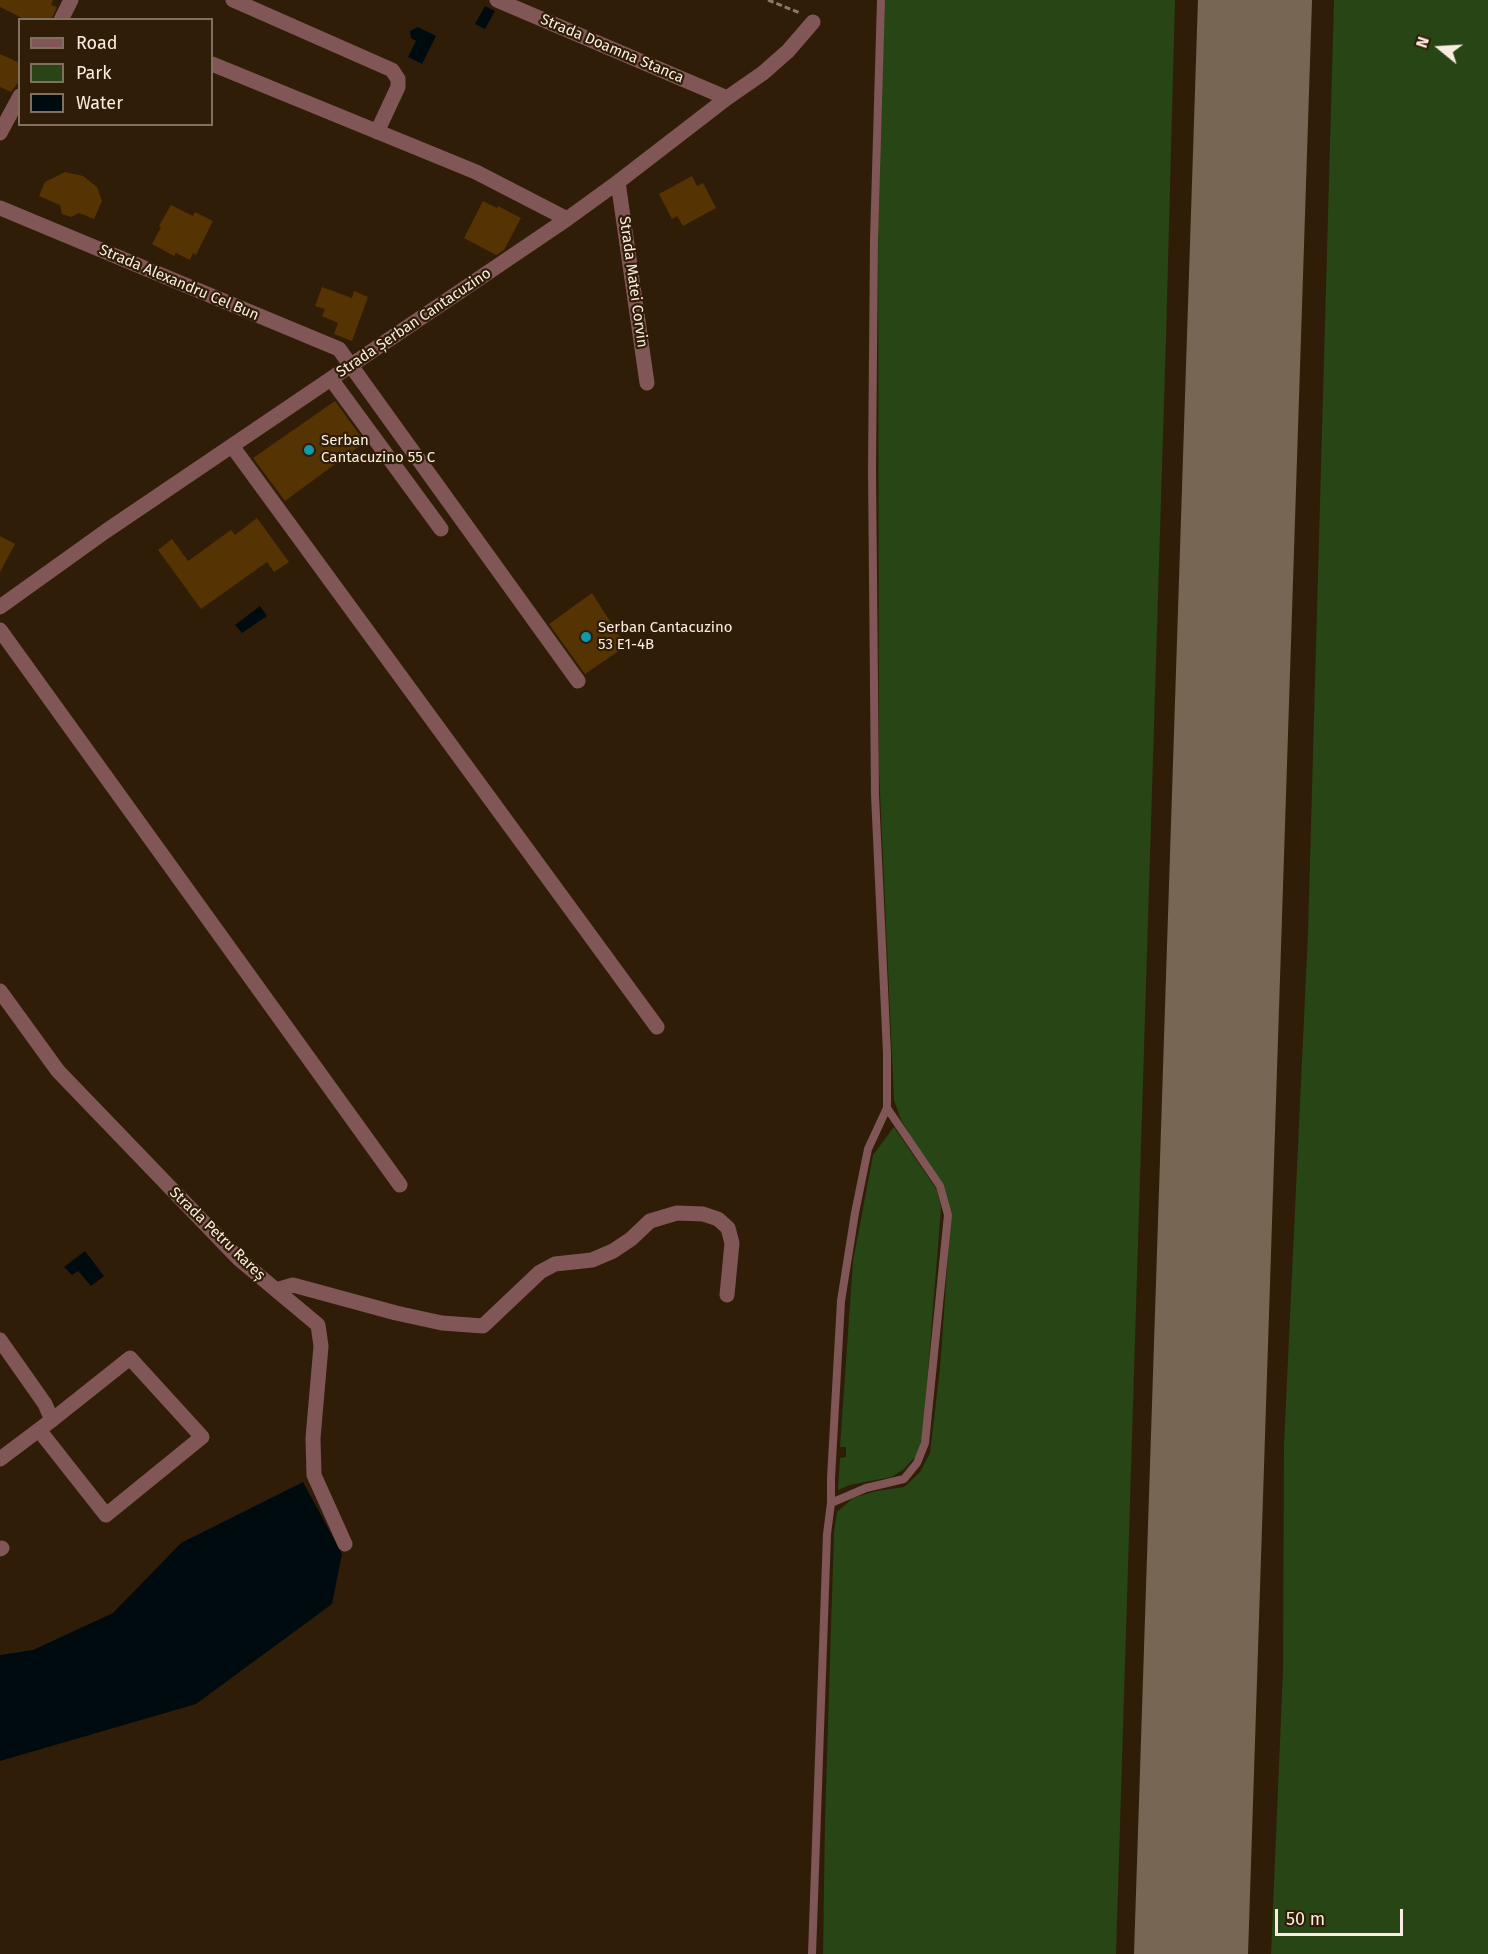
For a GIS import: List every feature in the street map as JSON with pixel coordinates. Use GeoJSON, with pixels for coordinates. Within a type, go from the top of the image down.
{"type":"FeatureCollection","features":[{"type":"Feature","properties":{"kind":"street"},"geometry":{"type":"LineString","coordinates":[[62,18],[71,0]]}},
{"type":"Feature","properties":{"kind":"street"},"geometry":{"type":"LineString","coordinates":[[233,0],[392,70],[398,79],[398,87],[377,132]]}},
{"type":"Feature","properties":{"kind":"street","name":"Strada Doamna Stanca"},"geometry":{"type":"LineString","coordinates":[[497,0],[727,98]]}},
{"type":"Feature","properties":{"kind":"street","name":"Strada Șerban Cantacuzino"},"geometry":{"type":"LineString","coordinates":[[0,607],[106,531],[567,219],[727,98],[764,73],[788,51],[813,22]]}},
{"type":"Feature","properties":{"kind":"street"},"geometry":{"type":"LineString","coordinates":[[213,64],[476,172],[567,219]]}},
{"type":"Feature","properties":{"kind":"street"},"geometry":{"type":"LineString","coordinates":[[0,133],[4,116],[18,98]]}},
{"type":"Feature","properties":{"kind":"street","name":"Strada Matei Corvin"},"geometry":{"type":"LineString","coordinates":[[618,182],[647,383]]}},
{"type":"Feature","properties":{"kind":"street","name":"Strada Alexandru Cel Bun"},"geometry":{"type":"LineString","coordinates":[[0,208],[339,349],[578,681]]}},
{"type":"Feature","properties":{"kind":"street"},"geometry":{"type":"LineString","coordinates":[[331,379],[441,529]]}},
{"type":"Feature","properties":{"kind":"street"},"geometry":{"type":"LineString","coordinates":[[232,446],[657,1027]]}},
{"type":"Feature","properties":{"kind":"street"},"geometry":{"type":"LineString","coordinates":[[0,630],[400,1185]]}},
{"type":"Feature","properties":{"kind":"street","name":"Strada Petru Rareș"},"geometry":{"type":"LineString","coordinates":[[0,991],[58,1071],[239,1259],[318,1325],[321,1346],[314,1438],[314,1475],[345,1544]]}},
{"type":"Feature","properties":{"kind":"street"},"geometry":{"type":"LineString","coordinates":[[276,1290],[292,1285],[442,1323],[483,1326],[540,1272],[555,1264],[592,1260],[613,1251],[631,1239],[650,1221],[677,1213],[703,1214],[718,1219],[728,1228],[732,1243],[727,1295]]}},
{"type":"Feature","properties":{"kind":"street"},"geometry":{"type":"LineString","coordinates":[[0,1340],[45,1404],[52,1420]]}},
{"type":"Feature","properties":{"kind":"street"},"geometry":{"type":"LineString","coordinates":[[0,1459],[130,1358],[202,1437],[106,1515],[39,1430]]}},
{"type":"Feature","properties":{"kind":"lane"},"geometry":{"type":"LineString","coordinates":[[812,1954],[827,1534],[831,1503],[841,1301],[868,1149],[887,1108],[887,1053],[875,795],[872,481],[874,240],[881,0]]}},
{"type":"Feature","properties":{"kind":"lane"},"geometry":{"type":"LineString","coordinates":[[831,1503],[866,1488],[904,1479],[917,1463],[925,1443],[948,1215],[940,1186],[887,1108]]}},
{"type":"Feature","properties":{"kind":"path"},"geometry":{"type":"LineString","coordinates":[[768,0],[802,14],[813,22]]}},
{"type":"Feature","properties":{"kind":"green space"},"geometry":{"type":"Polygon","coordinates":[[[884,0],[1175,0],[1116,1954],[823,1954],[834,1532],[837,1512],[853,1498],[876,1491],[904,1487],[920,1472],[930,1453],[940,1368],[951,1214],[926,1161],[901,1120],[894,1100],[879,771],[878,181],[884,0]]]}},
{"type":"Feature","properties":{"kind":"green space"},"geometry":{"type":"Polygon","coordinates":[[[1334,0],[1488,0],[1488,1954],[1271,1954],[1283,1671],[1284,1444],[1308,933],[1334,0]]]}},
{"type":"Feature","properties":{"kind":"green space"},"geometry":{"type":"Polygon","coordinates":[[[894,1127],[937,1190],[941,1208],[923,1434],[918,1454],[903,1470],[891,1477],[850,1485],[838,1490],[840,1458],[846,1457],[846,1447],[840,1447],[853,1261],[873,1155],[894,1127]]]}},
{"type":"Feature","properties":{"kind":"water"},"geometry":{"type":"Polygon","coordinates":[[[485,6],[495,11],[485,29],[475,24],[485,6]]]}},
{"type":"Feature","properties":{"kind":"water"},"geometry":{"type":"Polygon","coordinates":[[[418,27],[436,36],[422,64],[408,57],[416,41],[411,38],[410,31],[418,27]]]}},
{"type":"Feature","properties":{"kind":"water"},"geometry":{"type":"Polygon","coordinates":[[[260,606],[267,616],[242,633],[235,625],[260,606]]]}},
{"type":"Feature","properties":{"kind":"water"},"geometry":{"type":"Polygon","coordinates":[[[85,1251],[104,1276],[91,1286],[78,1271],[72,1275],[64,1267],[85,1251]]]}},
{"type":"Feature","properties":{"kind":"water"},"geometry":{"type":"Polygon","coordinates":[[[303,1482],[342,1554],[332,1604],[196,1704],[0,1761],[0,1655],[33,1650],[113,1613],[181,1543],[303,1482]]]}},
{"type":"Feature","properties":{"kind":"building"},"geometry":{"type":"Polygon","coordinates":[[[0,0],[53,0],[51,5],[57,7],[52,18],[22,18],[0,7],[0,0]]]}},
{"type":"Feature","properties":{"kind":"building"},"geometry":{"type":"Polygon","coordinates":[[[0,54],[18,62],[18,83],[11,92],[0,87],[0,54]]]}},
{"type":"Feature","properties":{"kind":"building"},"geometry":{"type":"Polygon","coordinates":[[[65,172],[83,176],[97,187],[102,201],[94,219],[79,213],[71,217],[62,214],[60,205],[39,196],[45,182],[65,172]]]}},
{"type":"Feature","properties":{"kind":"building"},"geometry":{"type":"Polygon","coordinates":[[[692,176],[697,186],[703,183],[716,208],[683,226],[677,216],[672,219],[659,194],[692,176]]]}},
{"type":"Feature","properties":{"kind":"building"},"geometry":{"type":"Polygon","coordinates":[[[483,201],[521,218],[504,250],[496,255],[464,238],[483,201]]]}},
{"type":"Feature","properties":{"kind":"building"},"geometry":{"type":"Polygon","coordinates":[[[171,205],[193,216],[195,212],[213,221],[196,255],[193,253],[190,260],[176,253],[174,256],[152,244],[171,205]]]}},
{"type":"Feature","properties":{"kind":"building"},"geometry":{"type":"Polygon","coordinates":[[[322,287],[352,298],[354,291],[368,297],[352,341],[334,334],[338,323],[322,316],[325,309],[315,306],[322,287]]]}},
{"type":"Feature","properties":{"kind":"building","name":"Serban Cantacuzino 55 C"},"geometry":{"type":"Polygon","coordinates":[[[335,401],[365,442],[285,501],[253,458],[335,401]]]}},
{"type":"Feature","properties":{"kind":"building"},"geometry":{"type":"Polygon","coordinates":[[[257,518],[289,562],[274,572],[267,562],[201,609],[158,550],[172,539],[188,561],[231,530],[235,535],[257,518]]]}},
{"type":"Feature","properties":{"kind":"building"},"geometry":{"type":"Polygon","coordinates":[[[0,536],[15,544],[0,572],[0,536]]]}},
{"type":"Feature","properties":{"kind":"building","name":"Serban Cantacuzino 53 E1-4B"},"geometry":{"type":"Polygon","coordinates":[[[592,593],[626,646],[585,674],[549,624],[592,593]]]}},
{"type":"Feature","properties":{"kind":"runway"},"geometry":{"type":"LineString","coordinates":[[1191,1954],[1255,0]]}},
{"type":"Feature","properties":{"kind":"place","name":"Serban Cantacuzino 55 C"},"geometry":{"type":"Point","coordinates":[309,450]}},
{"type":"Feature","properties":{"kind":"place","name":"Serban Cantacuzino 53 E1-4B"},"geometry":{"type":"Point","coordinates":[586,637]}}]}
